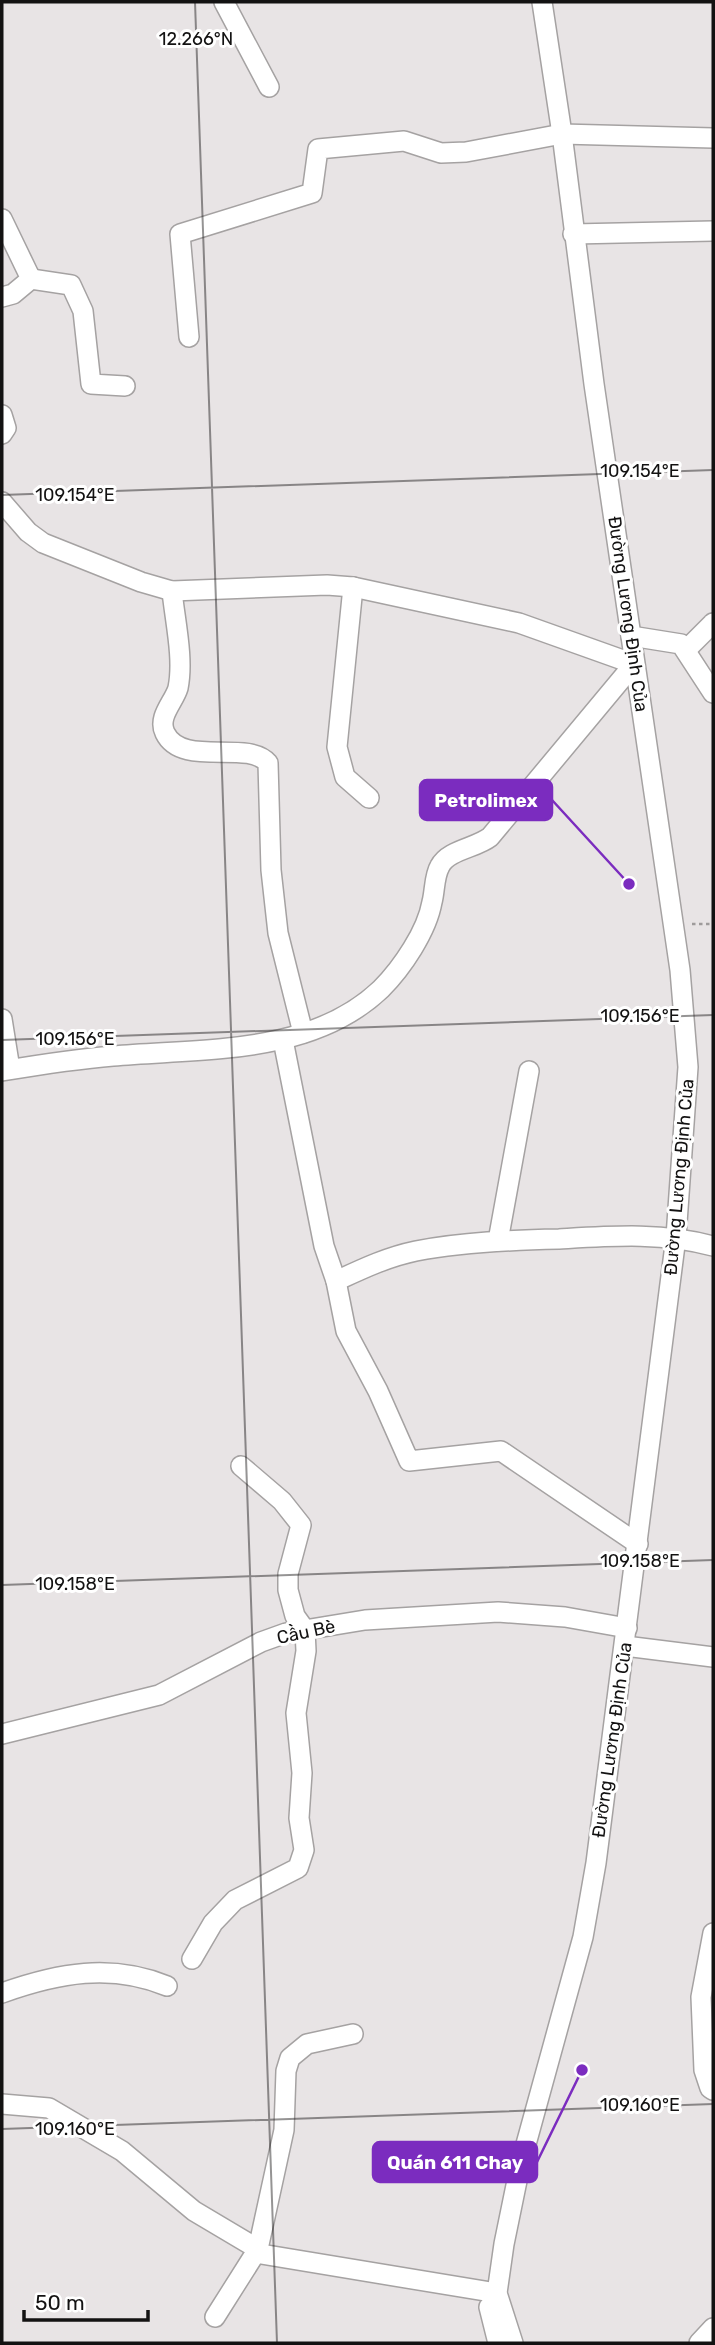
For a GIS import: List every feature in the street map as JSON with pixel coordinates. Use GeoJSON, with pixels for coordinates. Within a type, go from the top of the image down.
{"type":"FeatureCollection","features":[{"type":"Feature","properties":{"kind":"street"},"geometry":{"type":"LineString","coordinates":[[224,2],[270,87]]}},
{"type":"Feature","properties":{"kind":"street","name":"Đường Lương Định Của"},"geometry":{"type":"LineString","coordinates":[[513,2343],[491,2293],[520,2166],[583,1937],[626,1637],[676,1237],[688,1067],[681,971],[634,664],[542,2]]}},
{"type":"Feature","properties":{"kind":"street"},"geometry":{"type":"LineString","coordinates":[[189,337],[180,234],[313,193],[318,149],[404,141],[441,153],[466,152],[562,134],[713,138]]}},
{"type":"Feature","properties":{"kind":"street"},"geometry":{"type":"LineString","coordinates":[[2,219],[31,279]]}},
{"type":"Feature","properties":{"kind":"street"},"geometry":{"type":"LineString","coordinates":[[573,233],[713,231]]}},
{"type":"Feature","properties":{"kind":"street"},"geometry":{"type":"LineString","coordinates":[[2,298],[13,294],[31,279],[71,285],[83,311],[91,384],[125,386]]}},
{"type":"Feature","properties":{"kind":"street"},"geometry":{"type":"LineString","coordinates":[[2,415],[6,428],[2,434]]}},
{"type":"Feature","properties":{"kind":"street"},"geometry":{"type":"LineString","coordinates":[[2,502],[28,532],[43,543],[141,582],[172,591],[327,585],[353,587],[519,623],[634,664],[490,837],[478,846],[447,857],[440,866],[432,905],[405,958],[382,988],[345,1015],[282,1040],[6,1070],[2,1019]]}},
{"type":"Feature","properties":{"kind":"street"},"geometry":{"type":"LineString","coordinates":[[353,587],[337,747],[345,777],[369,798]]}},
{"type":"Feature","properties":{"kind":"street"},"geometry":{"type":"LineString","coordinates":[[172,591],[178,681],[163,722],[165,733],[174,742],[202,753],[250,752],[261,755],[268,763],[271,870],[278,933],[303,1033]]}},
{"type":"Feature","properties":{"kind":"street"},"geometry":{"type":"LineString","coordinates":[[687,649],[713,623]]}},
{"type":"Feature","properties":{"kind":"street"},"geometry":{"type":"LineString","coordinates":[[631,636],[670,640],[687,649],[713,693]]}},
{"type":"Feature","properties":{"kind":"street"},"geometry":{"type":"LineString","coordinates":[[282,1040],[324,1246],[336,1281],[346,1331],[378,1391],[409,1461],[501,1451],[638,1544]]}},
{"type":"Feature","properties":{"kind":"street"},"geometry":{"type":"LineString","coordinates":[[498,1241],[529,1071]]}},
{"type":"Feature","properties":{"kind":"street"},"geometry":{"type":"LineString","coordinates":[[336,1281],[379,1261],[416,1251],[498,1241],[636,1235],[676,1237],[713,1246]]}},
{"type":"Feature","properties":{"kind":"street"},"geometry":{"type":"LineString","coordinates":[[192,1959],[213,1923],[235,1900],[298,1868],[304,1850],[299,1818],[302,1773],[296,1713],[306,1651],[305,1630],[295,1616],[288,1590],[288,1574],[301,1525],[282,1501],[241,1466]]}},
{"type":"Feature","properties":{"kind":"street","name":"Cầu Bè"},"geometry":{"type":"LineString","coordinates":[[2,1734],[159,1695],[261,1642],[305,1630],[365,1620],[498,1612],[565,1617],[626,1637],[713,1657]]}},
{"type":"Feature","properties":{"kind":"street"},"geometry":{"type":"LineString","coordinates":[[713,1933],[701,1997],[708,2029],[704,2070],[709,2088],[713,2090]]}},
{"type":"Feature","properties":{"kind":"street"},"geometry":{"type":"LineString","coordinates":[[2,1993],[87,1972],[111,1971],[143,1976],[167,1986]]}},
{"type":"Feature","properties":{"kind":"street"},"geometry":{"type":"LineString","coordinates":[[215,2316],[258,2249],[284,2130],[286,2071],[290,2058],[307,2044],[353,2034]]}},
{"type":"Feature","properties":{"kind":"street"},"geometry":{"type":"LineString","coordinates":[[2,2104],[49,2108],[122,2151],[194,2211],[258,2249],[261,2254],[335,2264],[398,2279],[491,2293],[498,2343]]}},
{"type":"Feature","properties":{"kind":"street"},"geometry":{"type":"LineString","coordinates":[[699,2343],[713,2328]]}},
{"type":"Feature","properties":{"kind":"place","name":"Petrolimex"},"geometry":{"type":"Point","coordinates":[629,884]}},
{"type":"Feature","properties":{"kind":"place","name":"Quán 611 Chay"},"geometry":{"type":"Point","coordinates":[582,2070]}}]}
